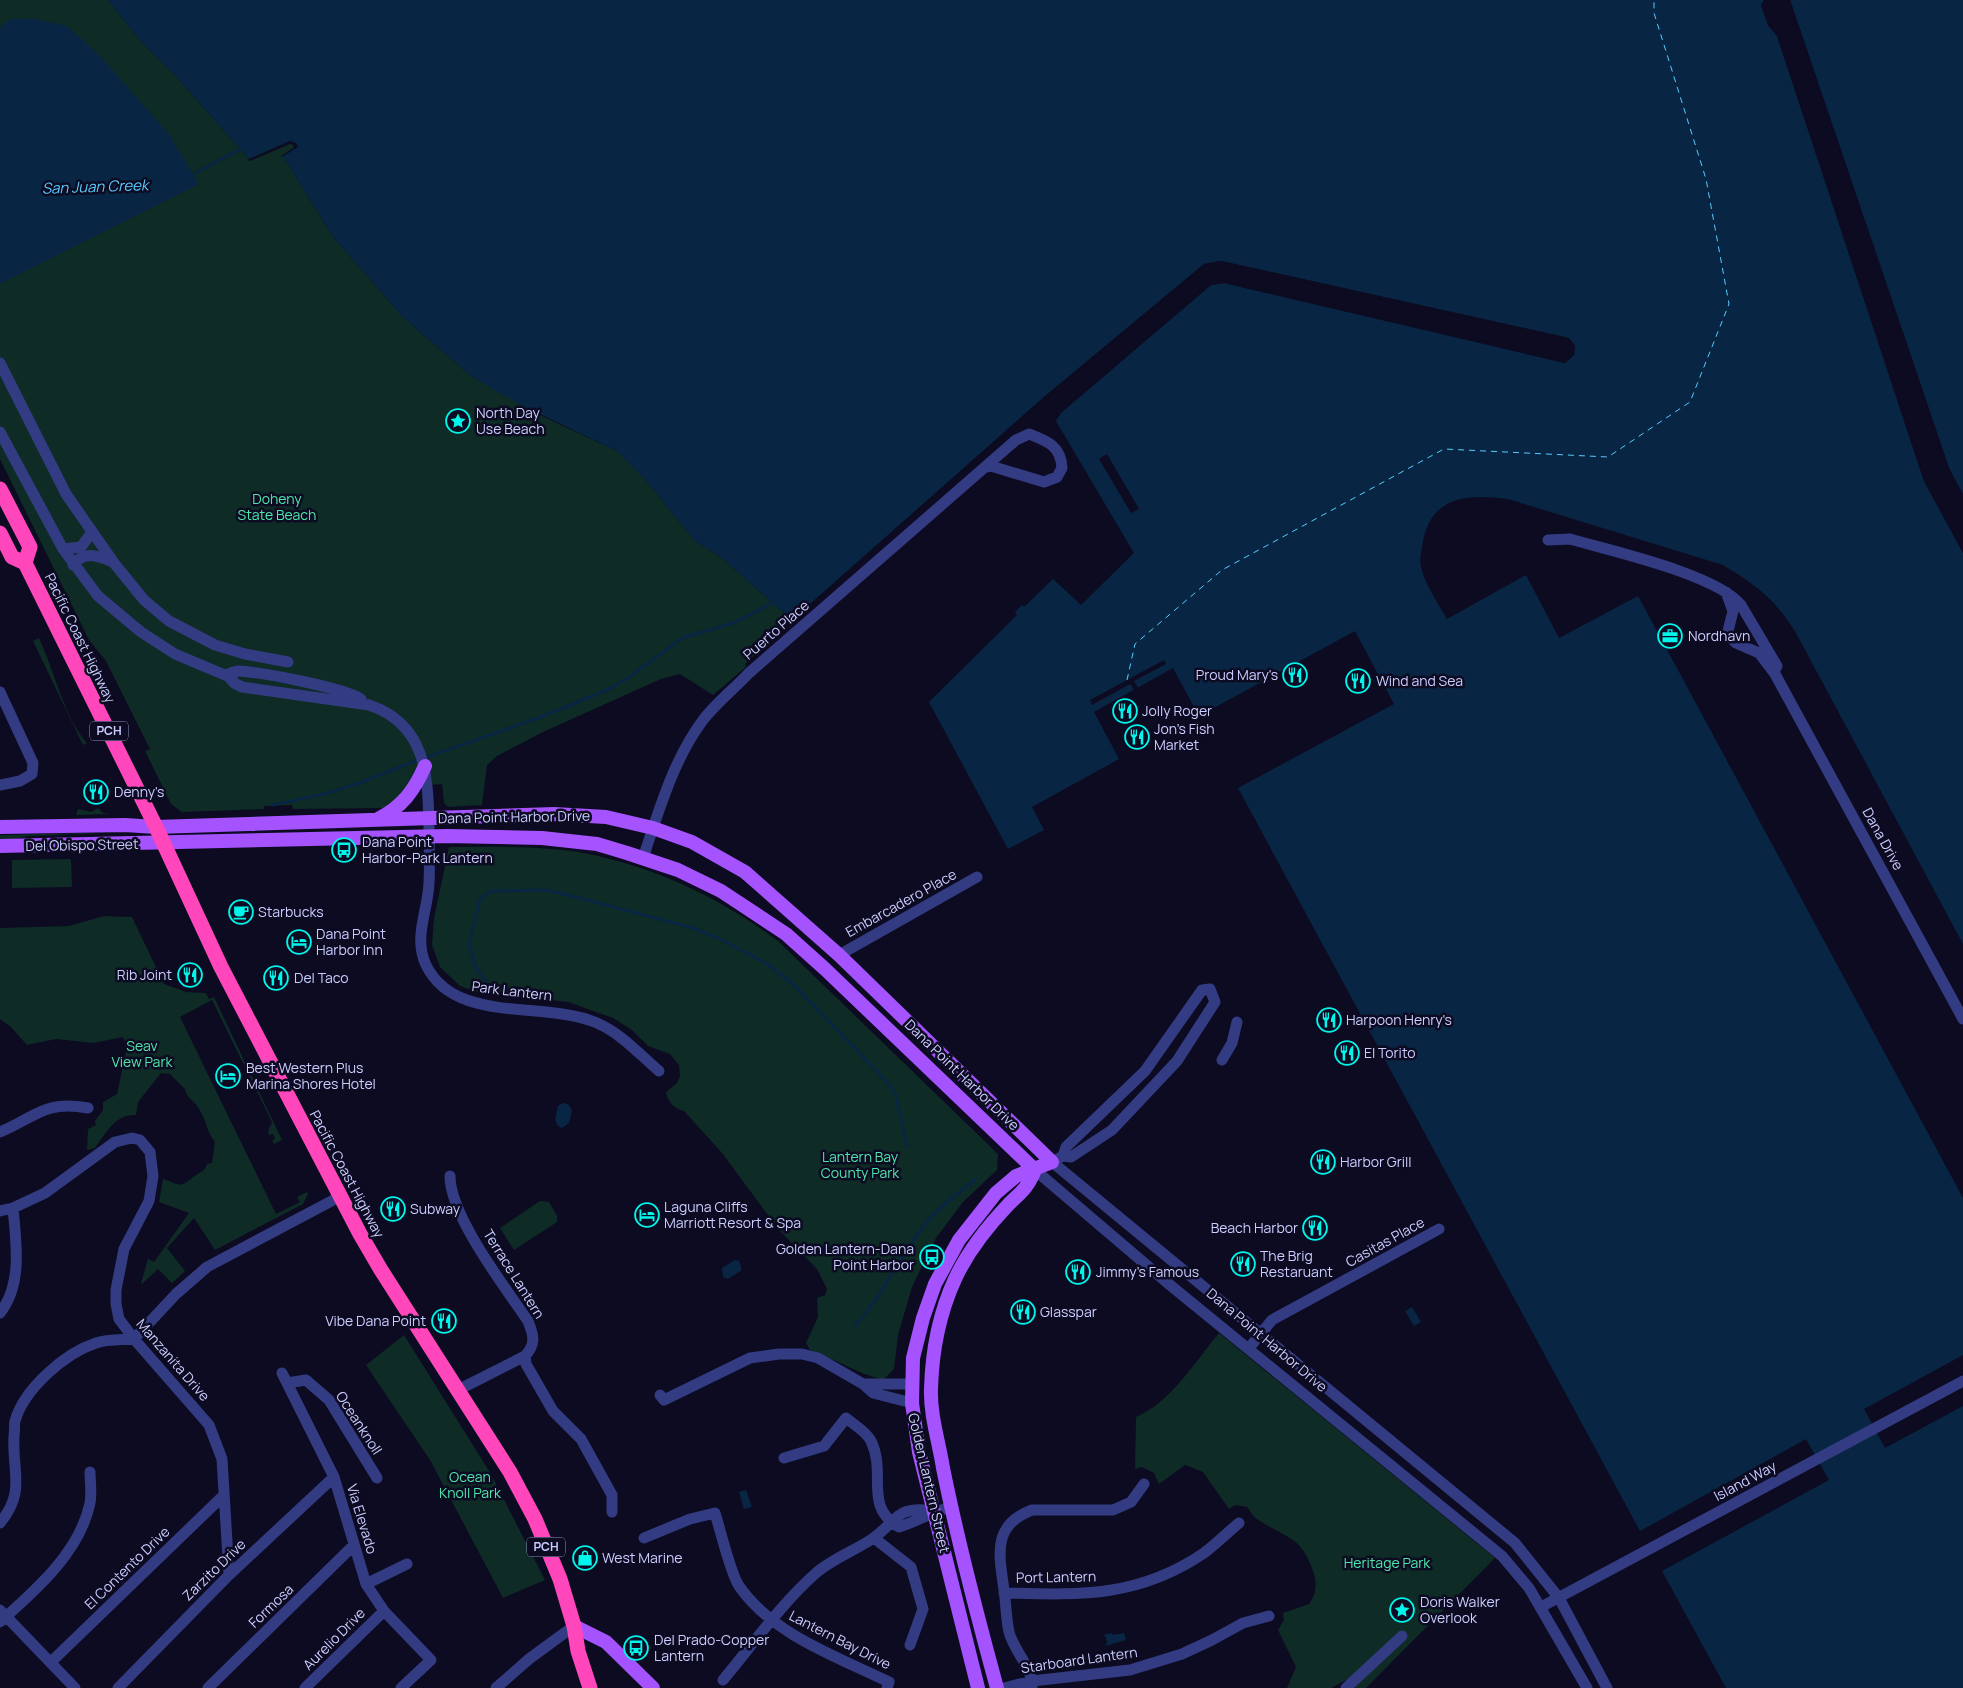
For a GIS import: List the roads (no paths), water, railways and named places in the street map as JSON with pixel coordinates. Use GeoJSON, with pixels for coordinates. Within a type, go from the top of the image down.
{"type":"FeatureCollection","features":[{"type":"Feature","properties":{"kind":"highway"},"geometry":{"type":"LineString","coordinates":[[0,489],[30,546],[25,563]]}},
{"type":"Feature","properties":{"kind":"highway","name":"Pacific Coast Highway"},"geometry":{"type":"LineString","coordinates":[[0,533],[12,557],[25,563],[164,843],[221,967],[380,1270],[510,1472],[534,1519],[560,1579],[574,1626],[578,1651],[590,1688]]}},
{"type":"Feature","properties":{"kind":"main road"},"geometry":{"type":"LineString","coordinates":[[375,820],[403,803],[418,782],[425,766]]}},
{"type":"Feature","properties":{"kind":"main road","name":"Dana Point Harbor Drive"},"geometry":{"type":"LineString","coordinates":[[156,827],[578,815],[606,817],[653,828],[692,842],[745,872],[839,955],[1058,1159]]}},
{"type":"Feature","properties":{"kind":"main road","name":"Del Obispo Street"},"geometry":{"type":"LineString","coordinates":[[0,828],[126,825],[156,827]]}},
{"type":"Feature","properties":{"kind":"main road","name":"Dana Point Harbor Drive"},"geometry":{"type":"LineString","coordinates":[[164,843],[508,836],[597,844],[678,870],[721,891],[786,934],[1035,1170]]}},
{"type":"Feature","properties":{"kind":"main road","name":"Del Obispo Street"},"geometry":{"type":"LineString","coordinates":[[0,846],[164,843]]}},
{"type":"Feature","properties":{"kind":"main road"},"geometry":{"type":"LineString","coordinates":[[825,969],[839,955]]}},
{"type":"Feature","properties":{"kind":"main road","name":"Golden Lantern Street"},"geometry":{"type":"LineString","coordinates":[[978,1688],[919,1452],[912,1403],[913,1358],[922,1318],[946,1263],[959,1240],[996,1193],[1016,1176],[1035,1170],[1058,1159]]}},
{"type":"Feature","properties":{"kind":"main road","name":"Golden Lantern Street"},"geometry":{"type":"LineString","coordinates":[[997,1688],[968,1582],[951,1508],[931,1390],[934,1351],[942,1314],[955,1279],[989,1228],[1008,1205],[1028,1186],[1035,1170]]}},
{"type":"Feature","properties":{"kind":"main road"},"geometry":{"type":"LineString","coordinates":[[922,1318],[934,1351]]}},
{"type":"Feature","properties":{"kind":"main road"},"geometry":{"type":"LineString","coordinates":[[574,1626],[606,1642],[653,1688]]}},
{"type":"Feature","properties":{"kind":"street"},"geometry":{"type":"LineString","coordinates":[[0,363],[53,471],[114,563],[155,610],[190,634],[215,645],[245,654],[288,662]]}},
{"type":"Feature","properties":{"kind":"street"},"geometry":{"type":"LineString","coordinates":[[0,432],[73,565],[98,596],[141,632],[174,654],[237,680],[292,692],[369,704]]}},
{"type":"Feature","properties":{"kind":"street","name":"Puerto Place"},"geometry":{"type":"LineString","coordinates":[[643,858],[669,782],[686,748],[702,721],[749,673],[986,467],[1003,449],[1029,434],[1044,439],[1054,446],[1062,460],[1062,468],[1057,477],[1044,482],[996,468],[986,467]]}},
{"type":"Feature","properties":{"kind":"street"},"geometry":{"type":"LineString","coordinates":[[63,549],[81,547],[92,532]]}},
{"type":"Feature","properties":{"kind":"street","name":"Dana Drive"},"geometry":{"type":"LineString","coordinates":[[1548,540],[1570,539],[1589,544],[1705,580],[1735,597],[1777,666],[1775,674]]}},
{"type":"Feature","properties":{"kind":"street"},"geometry":{"type":"LineString","coordinates":[[73,565],[80,556],[88,554],[114,563]]}},
{"type":"Feature","properties":{"kind":"street","name":"Dana Drive"},"geometry":{"type":"LineString","coordinates":[[1726,592],[1734,611],[1728,631],[1730,637],[1736,643],[1759,653],[1775,674],[1963,1019]]}},
{"type":"Feature","properties":{"kind":"street"},"geometry":{"type":"LineString","coordinates":[[227,675],[236,671],[309,684],[358,697],[390,714],[405,727],[418,746],[425,766],[428,818]]}},
{"type":"Feature","properties":{"kind":"street"},"geometry":{"type":"LineString","coordinates":[[0,692],[33,763],[32,774],[20,781],[0,785]]}},
{"type":"Feature","properties":{"kind":"street"},"geometry":{"type":"LineString","coordinates":[[292,692],[358,697]]}},
{"type":"Feature","properties":{"kind":"street","name":"Park Lantern"},"geometry":{"type":"LineString","coordinates":[[428,818],[429,884],[420,940],[426,966],[439,984],[451,994],[471,1002],[560,1012],[598,1023],[620,1035],[659,1071]]}},
{"type":"Feature","properties":{"kind":"street","name":"Embarcadero Place"},"geometry":{"type":"LineString","coordinates":[[839,955],[977,877]]}},
{"type":"Feature","properties":{"kind":"street"},"geometry":{"type":"LineString","coordinates":[[1210,989],[1215,1002],[1178,1060],[1112,1130],[1071,1157],[1058,1159],[1066,1146],[1142,1074],[1202,990],[1210,989]]}},
{"type":"Feature","properties":{"kind":"street"},"geometry":{"type":"LineString","coordinates":[[1222,1060],[1232,1043],[1237,1022]]}},
{"type":"Feature","properties":{"kind":"street"},"geometry":{"type":"LineString","coordinates":[[1142,1074],[1153,1086]]}},
{"type":"Feature","properties":{"kind":"street"},"geometry":{"type":"LineString","coordinates":[[0,1132],[44,1108],[72,1105],[88,1108]]}},
{"type":"Feature","properties":{"kind":"street","name":"Manzanita Drive"},"geometry":{"type":"LineString","coordinates":[[13,1208],[45,1193],[115,1142],[130,1137],[140,1140],[150,1152],[153,1176],[149,1201],[124,1249],[116,1290],[119,1319],[134,1339],[209,1425],[222,1459],[229,1575]]}},
{"type":"Feature","properties":{"kind":"street","name":"Dana Point Harbor Drive"},"geometry":{"type":"LineString","coordinates":[[1058,1159],[1260,1333],[1515,1544],[1558,1598],[1607,1688]]}},
{"type":"Feature","properties":{"kind":"street","name":"Dana Point Harbor Drive"},"geometry":{"type":"LineString","coordinates":[[1035,1170],[1502,1556],[1529,1588],[1586,1688]]}},
{"type":"Feature","properties":{"kind":"street","name":"Terrace Lantern"},"geometry":{"type":"LineString","coordinates":[[450,1176],[450,1189],[455,1202],[480,1249],[528,1321],[533,1333],[534,1343],[524,1356]]}},
{"type":"Feature","properties":{"kind":"street"},"geometry":{"type":"LineString","coordinates":[[0,1523],[11,1509],[18,1487],[13,1456],[15,1421],[28,1394],[59,1363],[96,1342],[134,1339],[176,1294],[206,1267],[341,1196]]}},
{"type":"Feature","properties":{"kind":"street"},"geometry":{"type":"LineString","coordinates":[[0,1211],[13,1208],[17,1244],[16,1273],[12,1292],[0,1313]]}},
{"type":"Feature","properties":{"kind":"street","name":"Casitas Place"},"geometry":{"type":"LineString","coordinates":[[1249,1348],[1272,1320],[1439,1229]]}},
{"type":"Feature","properties":{"kind":"street"},"geometry":{"type":"LineString","coordinates":[[660,1395],[664,1400],[750,1358],[779,1354],[802,1354],[818,1358],[863,1384],[873,1393],[912,1403]]}},
{"type":"Feature","properties":{"kind":"street"},"geometry":{"type":"LineString","coordinates":[[458,1390],[524,1356],[536,1382],[553,1410],[581,1439],[612,1495],[612,1512]]}},
{"type":"Feature","properties":{"kind":"street","name":"Via Elevado"},"geometry":{"type":"LineString","coordinates":[[284,1378],[334,1478],[366,1584],[384,1611],[432,1660],[401,1688]]}},
{"type":"Feature","properties":{"kind":"street","name":"Oceanknoll"},"geometry":{"type":"LineString","coordinates":[[284,1378],[306,1380],[329,1400],[377,1478]]}},
{"type":"Feature","properties":{"kind":"street","name":"Island Way"},"geometry":{"type":"LineString","coordinates":[[1541,1607],[1963,1381]]}},
{"type":"Feature","properties":{"kind":"street"},"geometry":{"type":"LineString","coordinates":[[863,1384],[912,1384]]}},
{"type":"Feature","properties":{"kind":"street"},"geometry":{"type":"LineString","coordinates":[[784,1458],[824,1446],[846,1418],[871,1439],[878,1462],[880,1510],[893,1519],[899,1527],[922,1520],[933,1511],[951,1508]]}},
{"type":"Feature","properties":{"kind":"street"},"geometry":{"type":"LineString","coordinates":[[75,1688],[51,1662],[2,1616],[59,1563],[76,1542],[90,1502],[90,1472]]}},
{"type":"Feature","properties":{"kind":"street","name":"Zarzito Drive"},"geometry":{"type":"LineString","coordinates":[[118,1688],[229,1575],[334,1478]]}},
{"type":"Feature","properties":{"kind":"street"},"geometry":{"type":"LineString","coordinates":[[1032,1684],[1009,1632],[1000,1548],[1008,1523],[1020,1514],[1032,1510],[1113,1510],[1131,1502],[1144,1484]]}},
{"type":"Feature","properties":{"kind":"street","name":"El Contento Drive"},"geometry":{"type":"LineString","coordinates":[[51,1662],[223,1496]]}},
{"type":"Feature","properties":{"kind":"street","name":"Lantern Bay Drive"},"geometry":{"type":"LineString","coordinates":[[644,1538],[690,1519],[715,1514],[738,1585],[772,1621],[797,1637],[889,1682],[887,1688]]}},
{"type":"Feature","properties":{"kind":"street","name":"Lantern Bay Drive"},"geometry":{"type":"LineString","coordinates":[[724,1680],[772,1621],[817,1572],[874,1538],[893,1519]]}},
{"type":"Feature","properties":{"kind":"street","name":"Port Lantern"},"geometry":{"type":"LineString","coordinates":[[1004,1593],[1076,1595],[1120,1590],[1177,1569],[1205,1552],[1239,1523]]}},
{"type":"Feature","properties":{"kind":"street"},"geometry":{"type":"LineString","coordinates":[[874,1538],[911,1567],[923,1609],[910,1645]]}},
{"type":"Feature","properties":{"kind":"street","name":"Formosa"},"geometry":{"type":"LineString","coordinates":[[208,1688],[354,1545]]}},
{"type":"Feature","properties":{"kind":"street"},"geometry":{"type":"LineString","coordinates":[[366,1584],[407,1564]]}},
{"type":"Feature","properties":{"kind":"street","name":"Aurelio Drive"},"geometry":{"type":"LineString","coordinates":[[305,1688],[384,1611]]}},
{"type":"Feature","properties":{"kind":"street","name":"Starboard Lantern"},"geometry":{"type":"LineString","coordinates":[[1004,1688],[1130,1670],[1182,1654],[1243,1623],[1269,1616]]}},
{"type":"Feature","properties":{"kind":"street"},"geometry":{"type":"LineString","coordinates":[[496,1688],[508,1676],[574,1626]]}},
{"type":"Feature","properties":{"kind":"street"},"geometry":{"type":"LineString","coordinates":[[1346,1688],[1402,1636]]}},
{"type":"Feature","properties":{"kind":"water"},"geometry":{"type":"Polygon","coordinates":[[[108,0],[1764,0],[1761,5],[1768,25],[1777,36],[1924,481],[1963,553],[1963,944],[1796,633],[1772,602],[1745,579],[1723,565],[1508,499],[1494,497],[1466,498],[1454,501],[1444,506],[1435,514],[1428,526],[1423,541],[1420,564],[1429,587],[1447,619],[1526,575],[1559,638],[1638,596],[1963,1198],[1963,1355],[1864,1409],[1885,1448],[1963,1406],[1963,1688],[1726,1688],[1662,1571],[1829,1480],[1806,1439],[1640,1531],[1238,788],[1394,704],[1355,631],[1199,716],[1173,668],[1094,712],[1119,759],[1032,807],[1044,830],[1008,849],[929,702],[1017,615],[1015,612],[1022,605],[1024,607],[1053,579],[1081,605],[1134,553],[1056,421],[1061,413],[1211,285],[1224,283],[1565,363],[1574,355],[1575,346],[1569,338],[1221,261],[1204,264],[1044,397],[792,620],[722,558],[694,540],[645,479],[617,451],[517,403],[471,376],[404,318],[333,237],[283,156],[298,147],[290,141],[249,159],[173,73],[144,45],[108,0]]]}},
{"type":"Feature","properties":{"kind":"water"},"geometry":{"type":"Polygon","coordinates":[[[1790,0],[1963,0],[1963,494],[1949,468],[1790,0]]]}},
{"type":"Feature","properties":{"kind":"water"},"geometry":{"type":"Polygon","coordinates":[[[10,19],[36,19],[67,26],[99,55],[169,134],[199,184],[0,284],[0,28],[10,19]]]}},
{"type":"Feature","properties":{"kind":"water"},"geometry":{"type":"Polygon","coordinates":[[[563,1103],[568,1104],[572,1110],[569,1123],[562,1128],[558,1126],[555,1120],[558,1106],[563,1103]]]}},
{"type":"Feature","properties":{"kind":"water"},"geometry":{"type":"Polygon","coordinates":[[[735,1260],[739,1261],[742,1270],[728,1279],[723,1277],[722,1268],[735,1260]]]}},
{"type":"Feature","properties":{"kind":"water"},"geometry":{"type":"Polygon","coordinates":[[[1412,1307],[1421,1322],[1414,1326],[1405,1311],[1412,1307]]]}},
{"type":"Feature","properties":{"kind":"water"},"geometry":{"type":"Polygon","coordinates":[[[746,1490],[752,1507],[744,1509],[739,1492],[746,1490]]]}},
{"type":"Feature","properties":{"kind":"water"},"geometry":{"type":"Polygon","coordinates":[[[1112,1633],[1113,1635],[1124,1633],[1126,1640],[1105,1646],[1107,1643],[1106,1637],[1103,1635],[1112,1633]]]}},
{"type":"Feature","properties":{"kind":"waterway","name":"San Juan Creek"},"geometry":{"type":"LineString","coordinates":[[190,176],[240,149]]}},
{"type":"Feature","properties":{"kind":"waterway"},"geometry":{"type":"LineString","coordinates":[[272,805],[324,794],[360,783],[402,766],[541,717],[609,689],[628,678],[682,638],[733,623],[774,602]]}},
{"type":"Feature","properties":{"kind":"waterway"},"geometry":{"type":"LineString","coordinates":[[486,981],[476,968],[469,945],[480,899],[490,891],[546,890],[690,927],[716,937],[766,963],[792,983],[889,1084],[896,1096],[907,1147]]}},
{"type":"Feature","properties":{"kind":"waterway"},"geometry":{"type":"LineString","coordinates":[[855,1326],[875,1301],[917,1234],[945,1204],[976,1179]]}},
{"type":"Feature","properties":{"kind":"place","name":"North Day Use Beach"},"geometry":{"type":"Point","coordinates":[458,421]}},
{"type":"Feature","properties":{"kind":"place","name":"Nordhavn"},"geometry":{"type":"Point","coordinates":[1670,636]}},
{"type":"Feature","properties":{"kind":"place","name":"Proud Mary's"},"geometry":{"type":"Point","coordinates":[1295,675]}},
{"type":"Feature","properties":{"kind":"place","name":"Wind and Sea"},"geometry":{"type":"Point","coordinates":[1358,681]}},
{"type":"Feature","properties":{"kind":"place","name":"Jolly Roger"},"geometry":{"type":"Point","coordinates":[1125,711]}},
{"type":"Feature","properties":{"kind":"place","name":"Jon's Fish Market"},"geometry":{"type":"Point","coordinates":[1137,737]}},
{"type":"Feature","properties":{"kind":"place","name":"Denny's"},"geometry":{"type":"Point","coordinates":[96,792]}},
{"type":"Feature","properties":{"kind":"place","name":"Dana Point Harbor-Park Lantern"},"geometry":{"type":"Point","coordinates":[344,850]}},
{"type":"Feature","properties":{"kind":"place","name":"Starbucks"},"geometry":{"type":"Point","coordinates":[241,912]}},
{"type":"Feature","properties":{"kind":"place","name":"Dana Point Harbor Inn"},"geometry":{"type":"Point","coordinates":[299,942]}},
{"type":"Feature","properties":{"kind":"place","name":"Rib Joint"},"geometry":{"type":"Point","coordinates":[190,975]}},
{"type":"Feature","properties":{"kind":"place","name":"Del Taco"},"geometry":{"type":"Point","coordinates":[276,978]}},
{"type":"Feature","properties":{"kind":"place","name":"Harpoon Henry's"},"geometry":{"type":"Point","coordinates":[1329,1020]}},
{"type":"Feature","properties":{"kind":"place","name":"El Torito"},"geometry":{"type":"Point","coordinates":[1347,1053]}},
{"type":"Feature","properties":{"kind":"place","name":"Best Western Plus Marina Shores Hotel"},"geometry":{"type":"Point","coordinates":[228,1076]}},
{"type":"Feature","properties":{"kind":"place","name":"Harbor Grill"},"geometry":{"type":"Point","coordinates":[1323,1162]}},
{"type":"Feature","properties":{"kind":"place","name":"Subway"},"geometry":{"type":"Point","coordinates":[393,1209]}},
{"type":"Feature","properties":{"kind":"place","name":"Laguna Cliffs Marriott Resort & Spa"},"geometry":{"type":"Point","coordinates":[647,1215]}},
{"type":"Feature","properties":{"kind":"place","name":"Beach Harbor"},"geometry":{"type":"Point","coordinates":[1315,1228]}},
{"type":"Feature","properties":{"kind":"place","name":"Golden Lantern-Dana Point Harbor"},"geometry":{"type":"Point","coordinates":[932,1257]}},
{"type":"Feature","properties":{"kind":"place","name":"The Brig Restaruant"},"geometry":{"type":"Point","coordinates":[1243,1264]}},
{"type":"Feature","properties":{"kind":"place","name":"Jimmy's Famous"},"geometry":{"type":"Point","coordinates":[1078,1272]}},
{"type":"Feature","properties":{"kind":"place","name":"Glasspar"},"geometry":{"type":"Point","coordinates":[1023,1312]}},
{"type":"Feature","properties":{"kind":"place","name":"Vibe Dana Point"},"geometry":{"type":"Point","coordinates":[444,1321]}},
{"type":"Feature","properties":{"kind":"place","name":"West Marine"},"geometry":{"type":"Point","coordinates":[585,1558]}},
{"type":"Feature","properties":{"kind":"place","name":"Doris Walker Overlook"},"geometry":{"type":"Point","coordinates":[1402,1610]}},
{"type":"Feature","properties":{"kind":"place","name":"Del Prado-Copper Lantern"},"geometry":{"type":"Point","coordinates":[636,1648]}},
{"type":"Feature","properties":{"kind":"park label","name":"Doheny State Beach"},"geometry":{"type":"Point","coordinates":[277,508]}},
{"type":"Feature","properties":{"kind":"park label","name":"Seav View Park"},"geometry":{"type":"Point","coordinates":[142,1054]}},
{"type":"Feature","properties":{"kind":"park label","name":"Lantern Bay County Park"},"geometry":{"type":"Point","coordinates":[860,1166]}},
{"type":"Feature","properties":{"kind":"park label","name":"Ocean Knoll Park"},"geometry":{"type":"Point","coordinates":[470,1485]}},
{"type":"Feature","properties":{"kind":"park label","name":"Heritage Park"},"geometry":{"type":"Point","coordinates":[1387,1563]}}]}
